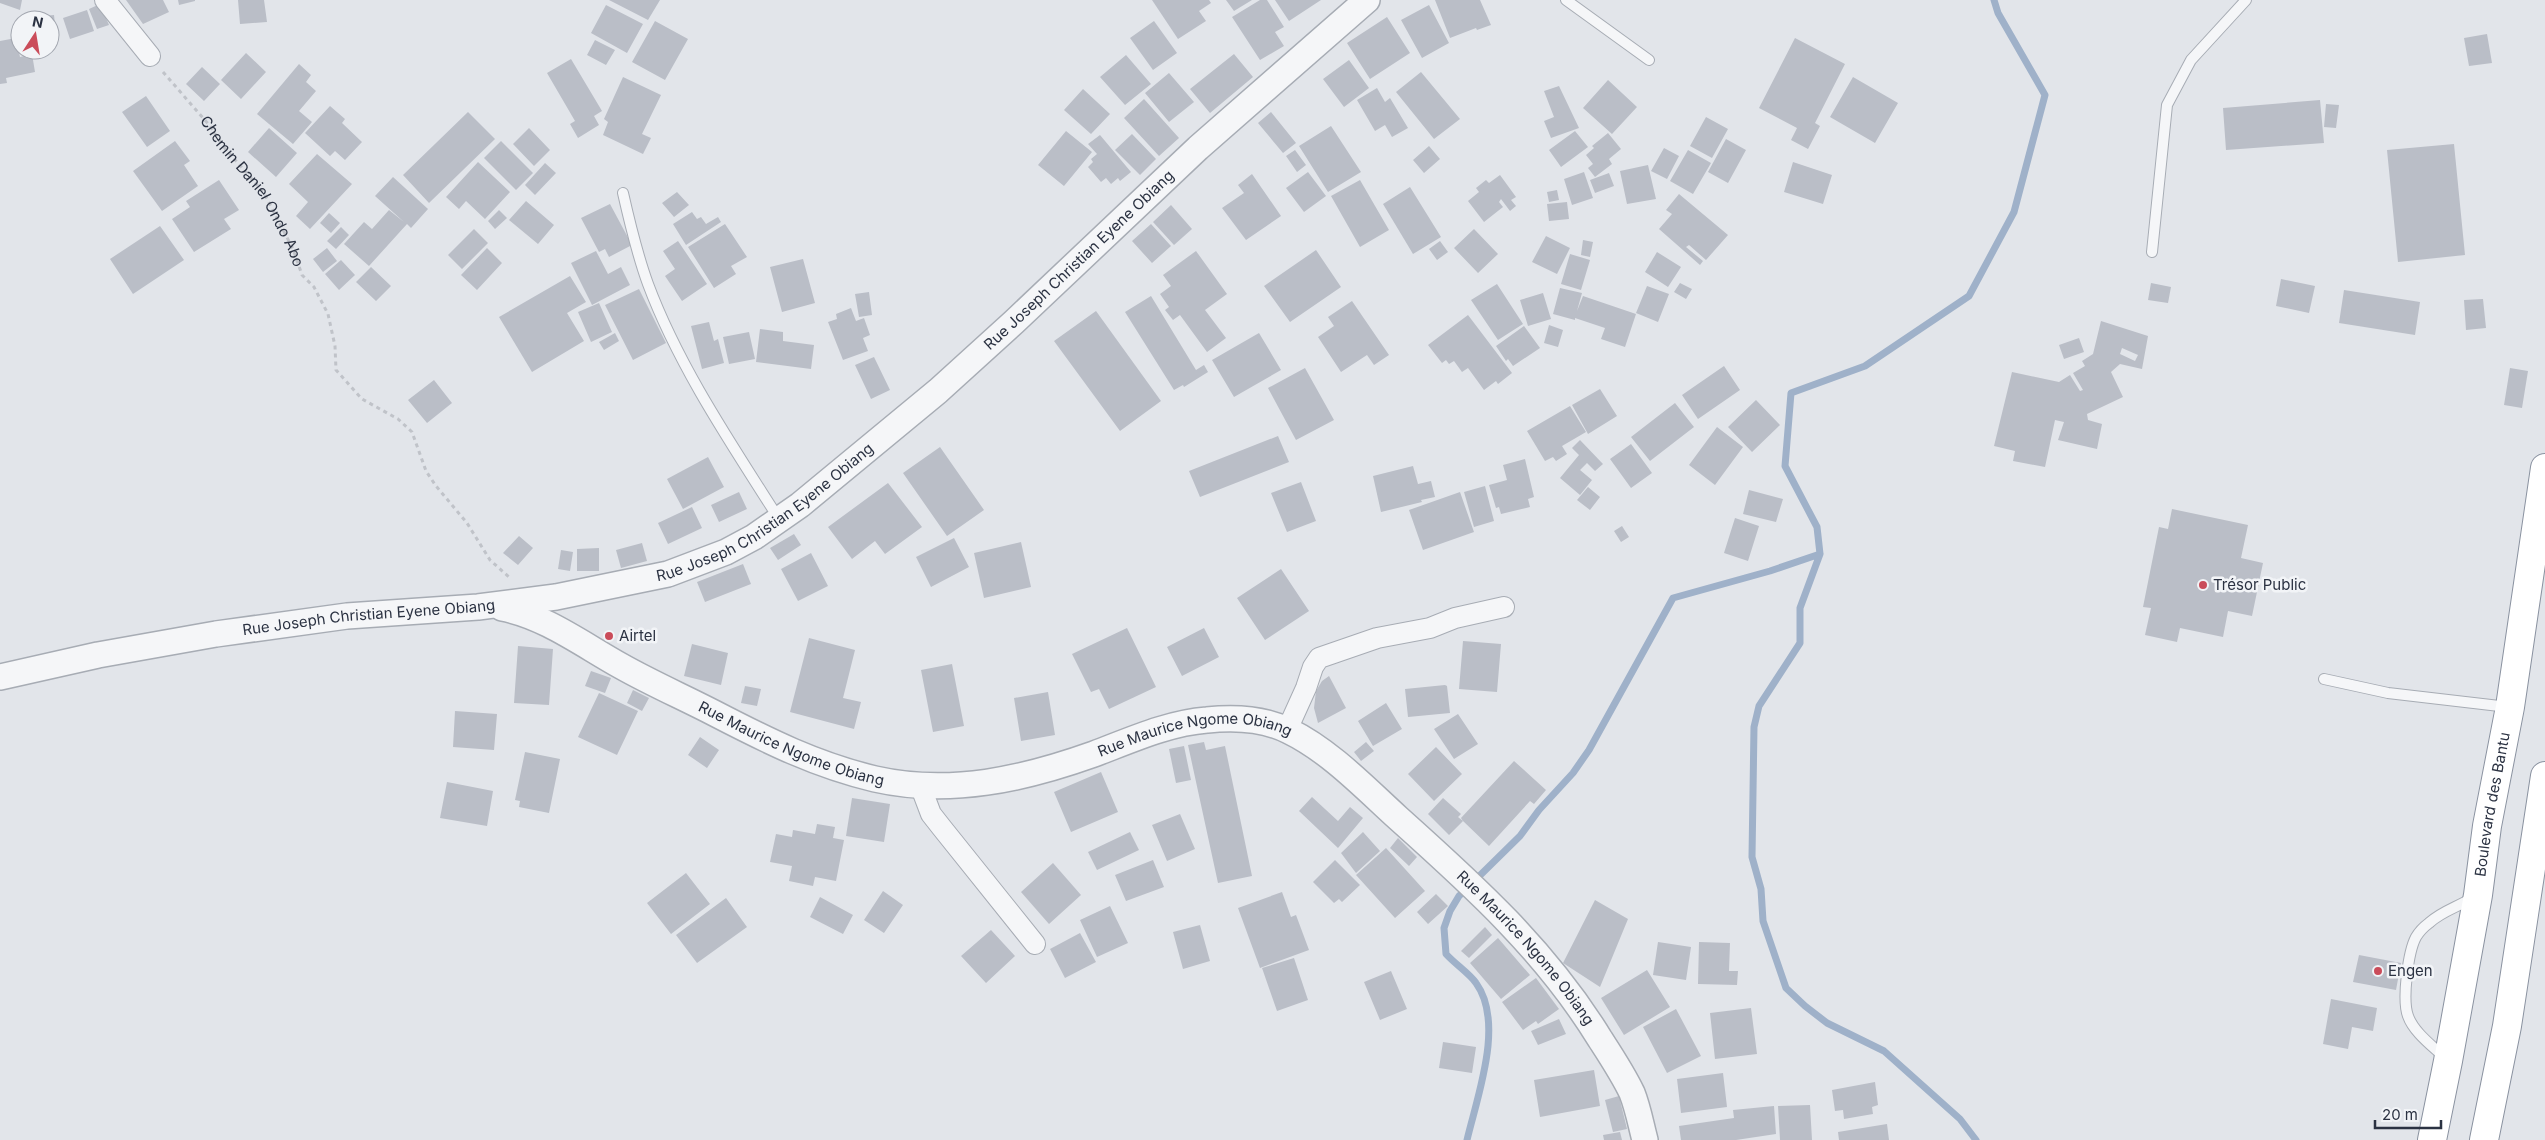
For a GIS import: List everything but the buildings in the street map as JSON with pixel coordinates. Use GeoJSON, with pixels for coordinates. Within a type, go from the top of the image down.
{"type":"FeatureCollection","features":[{"type":"Feature","properties":{"kind":"highway","name":"Boulevard des Bantu"},"geometry":{"type":"LineString","coordinates":[[2432,1140],[2478,895],[2487,826],[2510,707],[2545,468]]}},
{"type":"Feature","properties":{"kind":"highway"},"geometry":{"type":"LineString","coordinates":[[2484,1140],[2539,854],[2545,776]]}},
{"type":"Feature","properties":{"kind":"street"},"geometry":{"type":"LineString","coordinates":[[105,0],[150,56]]}},
{"type":"Feature","properties":{"kind":"street","name":"Rue Joseph Christian Eyene Obiang"},"geometry":{"type":"LineString","coordinates":[[0,677],[98,655],[216,634],[355,616],[535,601],[637,582],[698,564],[754,537],[822,487],[970,363],[1198,148],[1367,0]]}},
{"type":"Feature","properties":{"kind":"street"},"geometry":{"type":"LineString","coordinates":[[585,646],[575,638],[570,626],[571,614],[580,602],[602,588]]}},
{"type":"Feature","properties":{"kind":"street","name":"Rue Maurice Ngome Obiang"},"geometry":{"type":"LineString","coordinates":[[492,606],[510,609],[544,622],[585,646],[797,755],[880,780],[920,785],[989,784],[1020,778],[1179,724],[1235,719],[1262,722],[1287,730],[1313,745],[1343,769],[1459,872],[1520,931],[1585,1014],[1632,1094],[1645,1140]]}},
{"type":"Feature","properties":{"kind":"street"},"geometry":{"type":"LineString","coordinates":[[1287,730],[1306,688],[1313,667],[1320,658],[1377,638],[1430,628],[1455,618],[1504,607]]}},
{"type":"Feature","properties":{"kind":"street"},"geometry":{"type":"LineString","coordinates":[[920,785],[928,807],[942,828],[1035,944]]}},
{"type":"Feature","properties":{"kind":"lane"},"geometry":{"type":"LineString","coordinates":[[1566,0],[1649,60]]}},
{"type":"Feature","properties":{"kind":"lane"},"geometry":{"type":"LineString","coordinates":[[2152,252],[2167,105],[2191,60],[2246,0]]}},
{"type":"Feature","properties":{"kind":"lane"},"geometry":{"type":"LineString","coordinates":[[623,193],[635,247],[662,317],[710,409],[779,519]]}},
{"type":"Feature","properties":{"kind":"lane"},"geometry":{"type":"LineString","coordinates":[[2324,680],[2388,693],[2510,707]]}},
{"type":"Feature","properties":{"kind":"lane"},"geometry":{"type":"LineString","coordinates":[[2448,1061],[2425,1039],[2408,1018],[2405,988],[2416,938],[2428,923],[2444,911],[2478,895]]}},
{"type":"Feature","properties":{"kind":"path","name":"Chemin Daniel Ondo Abo"},"geometry":{"type":"LineString","coordinates":[[150,56],[264,193],[293,249],[302,275],[314,287],[328,314],[335,346],[336,370],[362,398],[398,419],[412,432],[426,471],[436,486],[467,523],[490,560],[535,601]]}},
{"type":"Feature","properties":{"kind":"waterway"},"geometry":{"type":"LineString","coordinates":[[1467,1140],[1486,1060],[1489,1039],[1488,1018],[1484,999],[1476,983],[1446,954],[1444,928],[1450,911],[1459,896],[1520,836],[1539,810],[1573,773],[1589,750],[1673,598],[1770,571],[1820,554],[1817,527],[1785,466],[1791,393],[1865,366],[1969,296],[2014,212],[2045,95],[1998,13],[1994,0]]}},
{"type":"Feature","properties":{"kind":"waterway"},"geometry":{"type":"LineString","coordinates":[[1820,554],[1800,608],[1800,643],[1759,706],[1754,727],[1752,857],[1761,889],[1763,921],[1786,988],[1827,1023],[1884,1051],[1960,1119],[1976,1140]]}},
{"type":"Feature","properties":{"kind":"place","name":"Trésor Public"},"geometry":{"type":"Point","coordinates":[2203,585]}},
{"type":"Feature","properties":{"kind":"place","name":"Airtel"},"geometry":{"type":"Point","coordinates":[609,636]}},
{"type":"Feature","properties":{"kind":"place","name":"Engen"},"geometry":{"type":"Point","coordinates":[2378,971]}}]}
